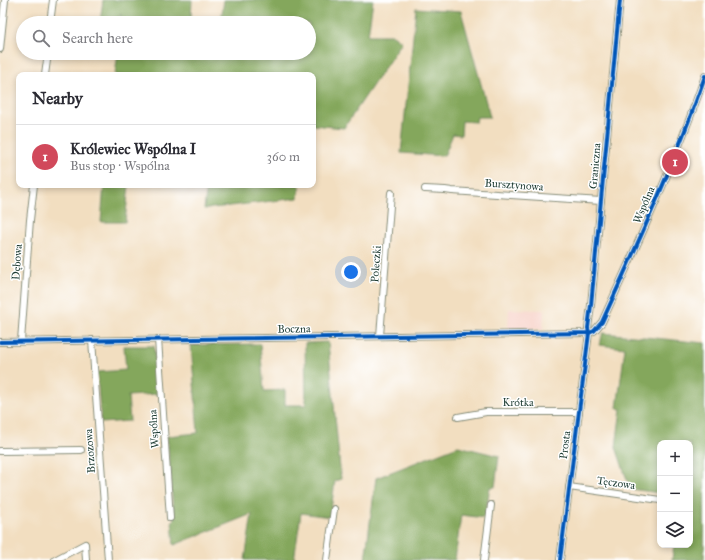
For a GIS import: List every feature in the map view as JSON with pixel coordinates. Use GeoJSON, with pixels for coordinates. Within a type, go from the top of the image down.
{"type":"FeatureCollection","features":[{"type":"Feature","properties":{"kind":"street"},"geometry":{"type":"LineString","coordinates":[[0,50],[5,0]]}},
{"type":"Feature","properties":{"kind":"street"},"geometry":{"type":"LineString","coordinates":[[51,16],[53,0]]}},
{"type":"Feature","properties":{"kind":"street","name":"Graniczna"},"geometry":{"type":"LineString","coordinates":[[589,333],[588,328],[620,0]]}},
{"type":"Feature","properties":{"kind":"street"},"geometry":{"type":"LineString","coordinates":[[45,72],[47,60]]}},
{"type":"Feature","properties":{"kind":"street","name":"Wspólna"},"geometry":{"type":"LineString","coordinates":[[589,333],[602,322],[653,210],[698,98],[705,76]]}},
{"type":"Feature","properties":{"kind":"street","name":"Dębowa"},"geometry":{"type":"LineString","coordinates":[[21,342],[34,188]]}},
{"type":"Feature","properties":{"kind":"street","name":"Bursztynowa"},"geometry":{"type":"LineString","coordinates":[[425,188],[601,201]]}},
{"type":"Feature","properties":{"kind":"street","name":"Poleczki"},"geometry":{"type":"LineString","coordinates":[[380,336],[391,193]]}},
{"type":"Feature","properties":{"kind":"street","name":"Boczna"},"geometry":{"type":"LineString","coordinates":[[0,342],[589,333]]}},
{"type":"Feature","properties":{"kind":"street","name":"Prosta"},"geometry":{"type":"LineString","coordinates":[[560,560],[589,333]]}},
{"type":"Feature","properties":{"kind":"street","name":"Wspólna"},"geometry":{"type":"LineString","coordinates":[[158,339],[170,518]]}},
{"type":"Feature","properties":{"kind":"street","name":"Brzozowa"},"geometry":{"type":"LineString","coordinates":[[92,340],[108,560]]}},
{"type":"Feature","properties":{"kind":"street","name":"Krótka"},"geometry":{"type":"LineString","coordinates":[[458,417],[486,412],[579,412]]}},
{"type":"Feature","properties":{"kind":"street"},"geometry":{"type":"LineString","coordinates":[[0,451],[81,450]]}},
{"type":"Feature","properties":{"kind":"street","name":"Tęczowa"},"geometry":{"type":"LineString","coordinates":[[569,486],[657,500]]}},
{"type":"Feature","properties":{"kind":"street"},"geometry":{"type":"LineString","coordinates":[[484,560],[491,505]]}},
{"type":"Feature","properties":{"kind":"street"},"geometry":{"type":"LineString","coordinates":[[327,560],[334,509]]}},
{"type":"Feature","properties":{"kind":"street"},"geometry":{"type":"LineString","coordinates":[[55,560],[85,544],[86,560]]}},
{"type":"Feature","properties":{"kind":"shaded area"},"geometry":{"type":"Polygon","coordinates":[[[705,84],[705,104],[698,103],[705,84]]]}},
{"type":"Feature","properties":{"kind":"shaded area"},"geometry":{"type":"Polygon","coordinates":[[[509,309],[544,310],[543,329],[508,329],[509,309]]]}},
{"type":"Feature","properties":{"kind":"green space"},"geometry":{"type":"Polygon","coordinates":[[[103,0],[192,0],[191,16],[121,16],[121,14],[120,16],[101,16],[103,0]]]}},
{"type":"Feature","properties":{"kind":"green space"},"geometry":{"type":"Polygon","coordinates":[[[224,0],[373,0],[368,35],[393,35],[402,42],[344,128],[316,125],[316,72],[115,72],[117,60],[316,60],[316,16],[222,16],[224,0]]]}},
{"type":"Feature","properties":{"kind":"green space"},"geometry":{"type":"Polygon","coordinates":[[[416,8],[461,11],[490,117],[477,117],[476,122],[462,121],[461,135],[453,134],[444,156],[401,153],[416,8]]]}},
{"type":"Feature","properties":{"kind":"green space"},"geometry":{"type":"Polygon","coordinates":[[[104,188],[129,188],[125,222],[101,222],[104,188]]]}},
{"type":"Feature","properties":{"kind":"green space"},"geometry":{"type":"Polygon","coordinates":[[[207,188],[300,188],[298,198],[204,209],[207,188]]]}},
{"type":"Feature","properties":{"kind":"green space"},"geometry":{"type":"Polygon","coordinates":[[[603,333],[705,343],[704,560],[672,560],[674,548],[693,548],[693,440],[657,440],[657,493],[630,489],[616,447],[621,409],[617,408],[625,348],[599,345],[603,333]]]}},
{"type":"Feature","properties":{"kind":"green space"},"geometry":{"type":"Polygon","coordinates":[[[328,342],[341,479],[335,481],[330,517],[301,513],[294,560],[245,560],[252,514],[174,545],[172,521],[174,520],[167,436],[198,433],[191,345],[260,344],[264,391],[285,390],[285,405],[306,405],[305,343],[328,342]]]}},
{"type":"Feature","properties":{"kind":"green space"},"geometry":{"type":"Polygon","coordinates":[[[124,346],[154,346],[158,394],[128,396],[130,421],[101,423],[97,372],[126,370],[124,346]]]}},
{"type":"Feature","properties":{"kind":"green space"},"geometry":{"type":"Polygon","coordinates":[[[458,446],[499,456],[495,487],[490,487],[485,518],[461,515],[455,560],[365,560],[376,478],[458,446]]]}},
{"type":"Feature","properties":{"kind":"cycle path"},"geometry":{"type":"LineString","coordinates":[[560,560],[589,333],[588,328],[620,0]]}},
{"type":"Feature","properties":{"kind":"cycle path"},"geometry":{"type":"LineString","coordinates":[[0,342],[589,333],[594,331],[602,322],[630,261],[682,138],[705,76]]}},
{"type":"Feature","properties":{"kind":"place","name":"Królewiec Wspólna I"},"geometry":{"type":"Point","coordinates":[675,162]}}]}
